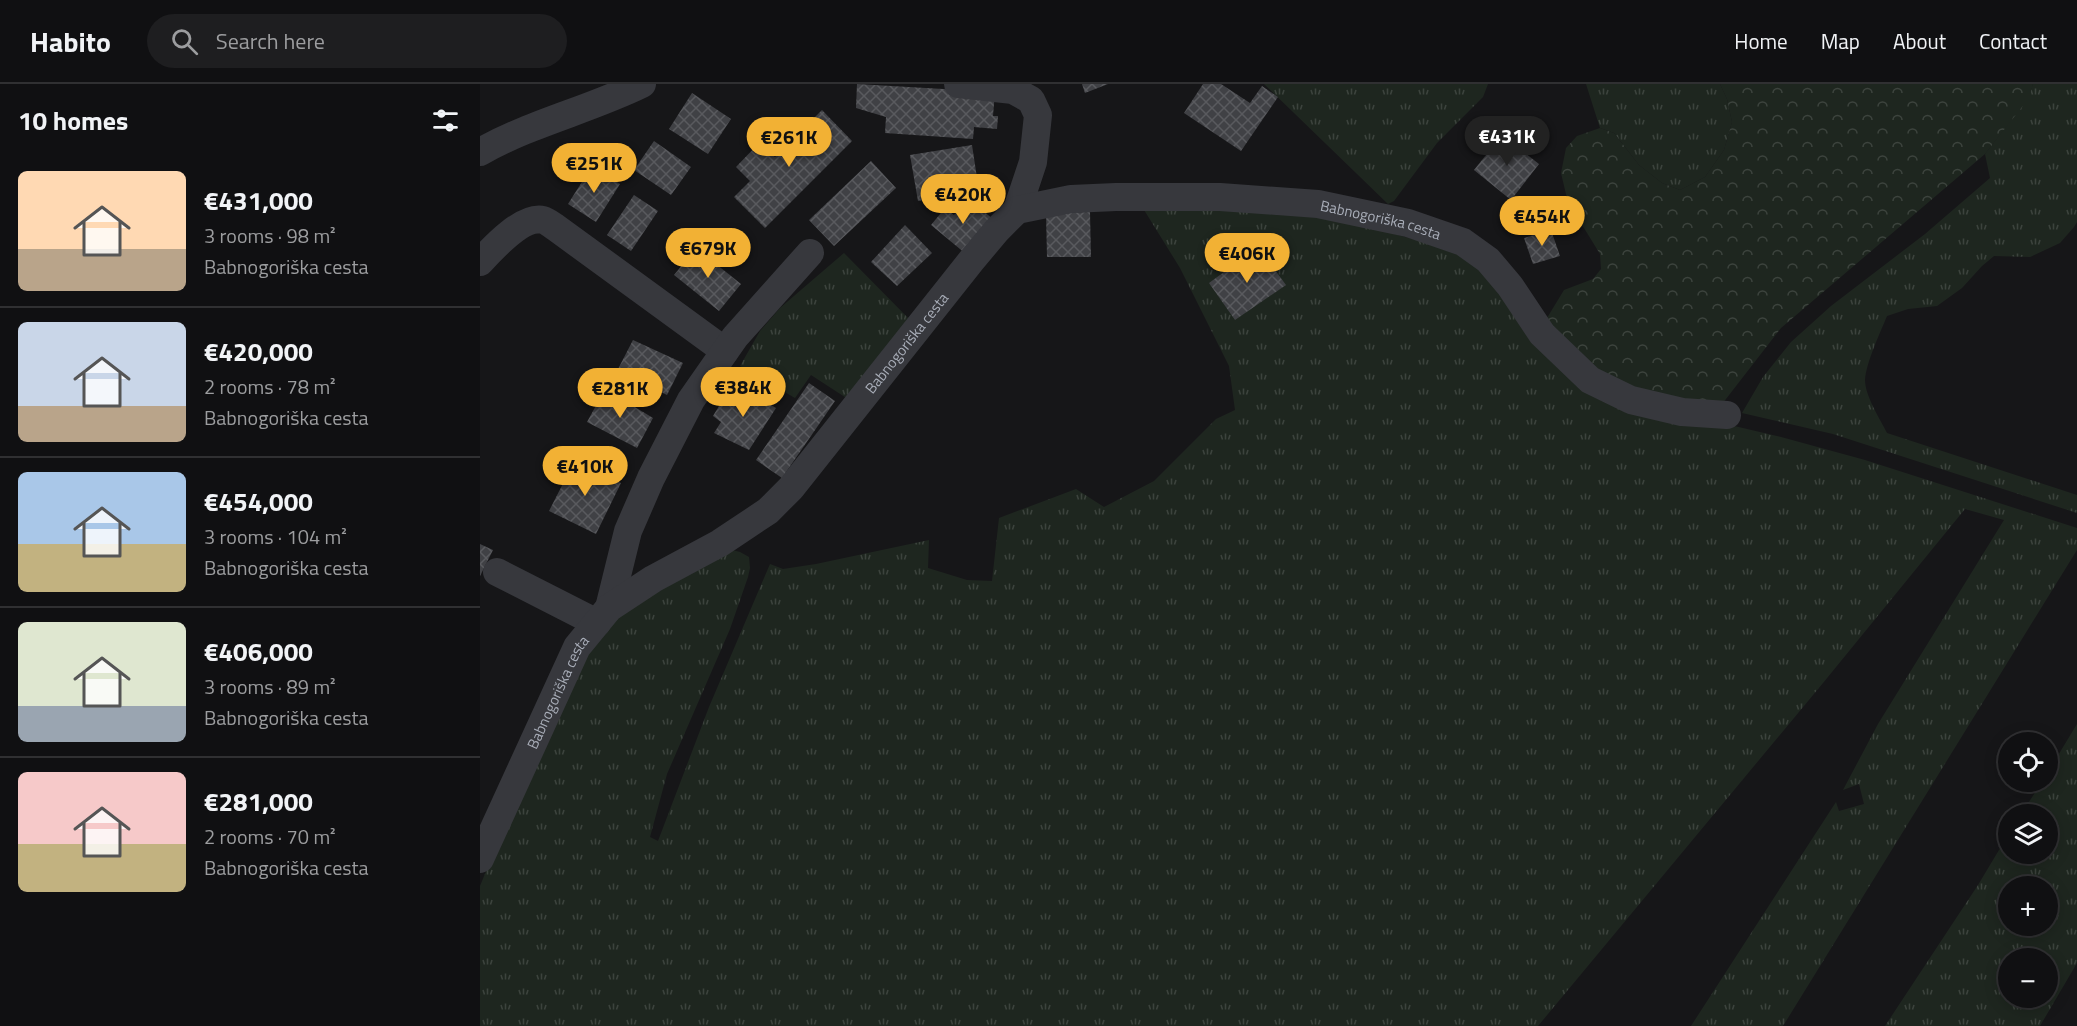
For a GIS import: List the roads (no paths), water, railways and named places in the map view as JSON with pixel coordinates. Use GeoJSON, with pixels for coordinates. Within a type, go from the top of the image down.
{"type":"FeatureCollection","features":[{"type":"Feature","properties":{"kind":"street"},"geometry":{"type":"LineString","coordinates":[[480,152],[502,140],[613,98],[642,84]]}},
{"type":"Feature","properties":{"kind":"street"},"geometry":{"type":"LineString","coordinates":[[958,84],[1013,90],[1031,100],[1038,115],[1033,162],[1017,210]]}},
{"type":"Feature","properties":{"kind":"street","name":"Babnogoriška cesta"},"geometry":{"type":"LineString","coordinates":[[483,845],[577,647],[603,616],[653,579],[720,543],[768,510],[791,488],[971,261],[1017,210],[1071,199],[1220,198],[1318,204],[1408,223],[1463,242],[1488,260],[1510,286],[1542,333],[1590,380],[1631,400],[1682,412],[1727,415]]}},
{"type":"Feature","properties":{"kind":"street"},"geometry":{"type":"LineString","coordinates":[[480,262],[522,223],[543,220],[725,351]]}},
{"type":"Feature","properties":{"kind":"street"},"geometry":{"type":"LineString","coordinates":[[497,572],[603,616],[628,531],[651,478],[691,400],[725,351],[810,253]]}}]}
